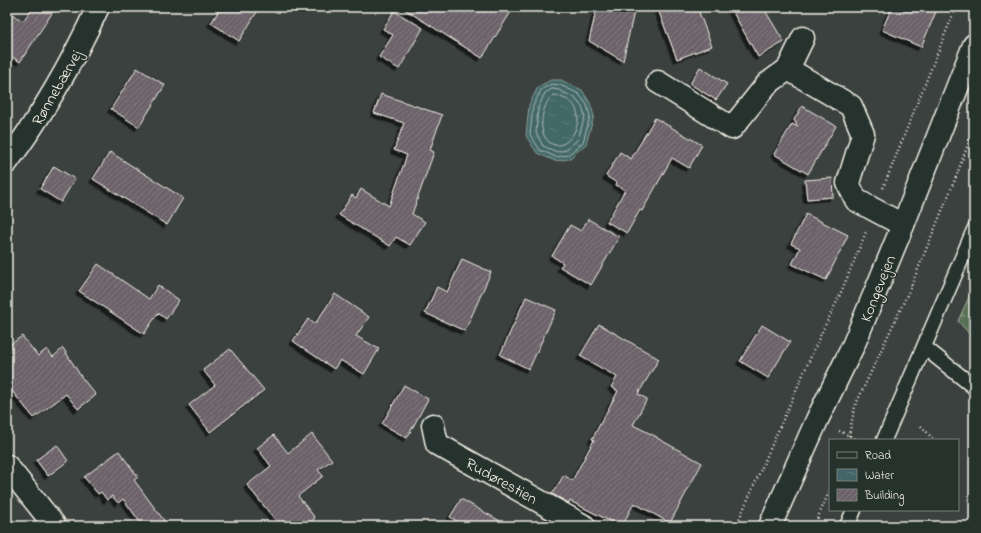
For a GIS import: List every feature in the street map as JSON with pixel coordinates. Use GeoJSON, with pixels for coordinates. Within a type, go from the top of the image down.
{"type":"FeatureCollection","features":[{"type":"Feature","properties":{"kind":"street","name":"Rønnebærvej"},"geometry":{"type":"LineString","coordinates":[[7,162],[30,131],[83,40],[98,7]]}},
{"type":"Feature","properties":{"kind":"street"},"geometry":{"type":"LineString","coordinates":[[658,82],[732,128],[767,84],[788,69],[803,38]]}},
{"type":"Feature","properties":{"kind":"street","name":"Kongevejen"},"geometry":{"type":"LineString","coordinates":[[770,526],[817,420],[853,346],[974,45]]}},
{"type":"Feature","properties":{"kind":"street"},"geometry":{"type":"LineString","coordinates":[[788,69],[852,106],[863,134],[848,183],[856,200],[903,224]]}},
{"type":"Feature","properties":{"kind":"street","name":"Rudørestien"},"geometry":{"type":"LineString","coordinates":[[433,425],[437,444],[584,526]]}},
{"type":"Feature","properties":{"kind":"street"},"geometry":{"type":"LineString","coordinates":[[7,466],[55,526]]}},
{"type":"Feature","properties":{"kind":"lane"},"geometry":{"type":"LineString","coordinates":[[884,439],[974,230]]}},
{"type":"Feature","properties":{"kind":"lane"},"geometry":{"type":"LineString","coordinates":[[924,347],[974,387]]}},
{"type":"Feature","properties":{"kind":"lane"},"geometry":{"type":"LineString","coordinates":[[847,526],[854,511]]}},
{"type":"Feature","properties":{"kind":"path"},"geometry":{"type":"LineString","coordinates":[[736,526],[820,336],[839,297],[956,7]]}},
{"type":"Feature","properties":{"kind":"path"},"geometry":{"type":"LineString","coordinates":[[848,439],[855,406],[910,291],[956,178],[974,128]]}},
{"type":"Feature","properties":{"kind":"path"},"geometry":{"type":"LineString","coordinates":[[921,426],[933,439]]}},
{"type":"Feature","properties":{"kind":"path"},"geometry":{"type":"LineString","coordinates":[[814,526],[829,492]]}},
{"type":"Feature","properties":{"kind":"green space"},"geometry":{"type":"Polygon","coordinates":[[[974,286],[974,339],[958,321],[974,286]]]}},
{"type":"Feature","properties":{"kind":"water"},"geometry":{"type":"Polygon","coordinates":[[[551,80],[561,80],[582,90],[590,103],[594,116],[586,144],[569,159],[555,161],[537,153],[526,136],[529,105],[538,87],[551,80]]]}},
{"type":"Feature","properties":{"kind":"building"},"geometry":{"type":"Polygon","coordinates":[[[33,7],[56,7],[20,62],[7,54],[7,11],[23,21],[33,7]]]}},
{"type":"Feature","properties":{"kind":"building"},"geometry":{"type":"Polygon","coordinates":[[[221,7],[260,7],[239,41],[211,23],[221,7]]]}},
{"type":"Feature","properties":{"kind":"building"},"geometry":{"type":"Polygon","coordinates":[[[401,7],[514,7],[482,58],[401,7]]]}},
{"type":"Feature","properties":{"kind":"building"},"geometry":{"type":"Polygon","coordinates":[[[597,7],[635,7],[623,61],[589,41],[597,7]]]}},
{"type":"Feature","properties":{"kind":"building"},"geometry":{"type":"Polygon","coordinates":[[[657,7],[697,7],[712,46],[677,59],[657,7]]]}},
{"type":"Feature","properties":{"kind":"building"},"geometry":{"type":"Polygon","coordinates":[[[730,7],[763,7],[784,42],[758,57],[730,7]]]}},
{"type":"Feature","properties":{"kind":"building"},"geometry":{"type":"Polygon","coordinates":[[[892,7],[938,7],[921,47],[882,30],[892,7]]]}},
{"type":"Feature","properties":{"kind":"building"},"geometry":{"type":"Polygon","coordinates":[[[394,11],[423,28],[399,69],[379,57],[393,35],[383,29],[394,11]]]}},
{"type":"Feature","properties":{"kind":"building"},"geometry":{"type":"Polygon","coordinates":[[[700,67],[727,84],[716,100],[690,84],[700,67]]]}},
{"type":"Feature","properties":{"kind":"building"},"geometry":{"type":"Polygon","coordinates":[[[137,68],[165,85],[139,127],[111,109],[137,68]]]}},
{"type":"Feature","properties":{"kind":"building"},"geometry":{"type":"Polygon","coordinates":[[[381,94],[442,115],[430,150],[434,152],[412,214],[425,222],[410,245],[396,237],[390,246],[339,215],[352,195],[356,198],[361,189],[389,206],[407,155],[394,150],[404,123],[374,113],[381,94]]]}},
{"type":"Feature","properties":{"kind":"building"},"geometry":{"type":"Polygon","coordinates":[[[802,106],[836,126],[808,174],[774,154],[792,124],[798,127],[794,120],[802,106]]]}},
{"type":"Feature","properties":{"kind":"building"},"geometry":{"type":"Polygon","coordinates":[[[655,118],[702,145],[689,168],[672,158],[642,211],[640,210],[627,233],[607,222],[625,190],[616,185],[617,183],[606,176],[620,152],[631,159],[655,118]]]}},
{"type":"Feature","properties":{"kind":"building"},"geometry":{"type":"Polygon","coordinates":[[[110,152],[183,198],[167,225],[93,179],[110,152]]]}},
{"type":"Feature","properties":{"kind":"building"},"geometry":{"type":"Polygon","coordinates":[[[54,166],[75,179],[61,202],[40,189],[54,166]]]}},
{"type":"Feature","properties":{"kind":"building"},"geometry":{"type":"Polygon","coordinates":[[[832,178],[833,197],[807,199],[805,180],[832,178]]]}},
{"type":"Feature","properties":{"kind":"building"},"geometry":{"type":"Polygon","coordinates":[[[806,214],[848,235],[826,280],[792,264],[800,248],[791,244],[806,214]]]}},
{"type":"Feature","properties":{"kind":"building"},"geometry":{"type":"Polygon","coordinates":[[[588,219],[619,237],[591,285],[560,267],[563,263],[552,256],[570,225],[581,231],[588,219]]]}},
{"type":"Feature","properties":{"kind":"building"},"geometry":{"type":"Polygon","coordinates":[[[462,259],[491,272],[465,331],[425,313],[437,287],[447,292],[462,259]]]}},
{"type":"Feature","properties":{"kind":"building"},"geometry":{"type":"Polygon","coordinates":[[[98,264],[149,299],[158,285],[179,300],[166,319],[158,313],[144,334],[79,291],[98,264]]]}},
{"type":"Feature","properties":{"kind":"building"},"geometry":{"type":"Polygon","coordinates":[[[335,294],[369,317],[356,336],[379,349],[364,374],[340,360],[334,369],[293,341],[308,319],[315,324],[335,294]]]}},
{"type":"Feature","properties":{"kind":"building"},"geometry":{"type":"Polygon","coordinates":[[[526,297],[556,310],[529,369],[500,355],[526,297]]]}},
{"type":"Feature","properties":{"kind":"building"},"geometry":{"type":"Polygon","coordinates":[[[599,324],[659,359],[638,394],[647,399],[633,425],[702,463],[670,523],[634,503],[622,526],[620,526],[570,501],[569,503],[552,494],[564,475],[572,481],[594,440],[592,439],[618,391],[611,387],[617,377],[580,356],[599,324]]]}},
{"type":"Feature","properties":{"kind":"building"},"geometry":{"type":"Polygon","coordinates":[[[762,325],[790,342],[768,378],[740,361],[762,325]]]}},
{"type":"Feature","properties":{"kind":"building"},"geometry":{"type":"Polygon","coordinates":[[[22,336],[38,356],[47,349],[53,357],[63,348],[82,378],[96,395],[78,409],[66,394],[34,418],[7,385],[7,347],[22,336]]]}},
{"type":"Feature","properties":{"kind":"building"},"geometry":{"type":"Polygon","coordinates":[[[230,349],[264,390],[210,432],[189,405],[215,385],[203,370],[230,349]]]}},
{"type":"Feature","properties":{"kind":"building"},"geometry":{"type":"Polygon","coordinates":[[[404,385],[428,399],[407,438],[382,424],[404,385]]]}},
{"type":"Feature","properties":{"kind":"building"},"geometry":{"type":"Polygon","coordinates":[[[312,434],[332,460],[318,470],[323,476],[298,496],[315,518],[305,526],[280,526],[247,485],[271,466],[257,448],[274,435],[288,453],[312,434]]]}},
{"type":"Feature","properties":{"kind":"building"},"geometry":{"type":"Polygon","coordinates":[[[57,445],[68,461],[48,476],[36,460],[57,445]]]}},
{"type":"Feature","properties":{"kind":"building"},"geometry":{"type":"Polygon","coordinates":[[[119,451],[138,477],[134,480],[168,526],[143,526],[123,499],[118,503],[112,496],[107,500],[101,492],[98,494],[84,477],[119,451]]]}},
{"type":"Feature","properties":{"kind":"building"},"geometry":{"type":"Polygon","coordinates":[[[461,499],[509,526],[465,526],[450,517],[461,499]]]}}]}
